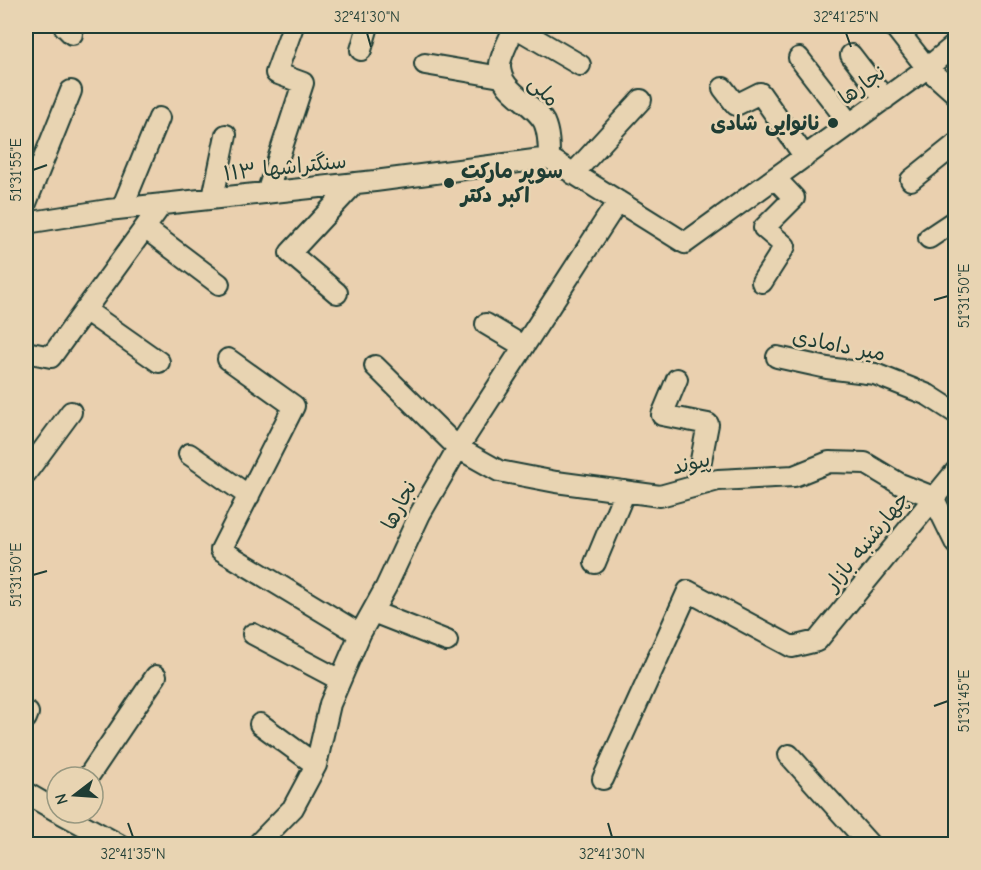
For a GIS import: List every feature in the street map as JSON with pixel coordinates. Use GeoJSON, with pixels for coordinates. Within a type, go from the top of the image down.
{"type":"FeatureCollection","features":[{"type":"Feature","properties":{"kind":"street"},"geometry":{"type":"LineString","coordinates":[[267,193],[303,83],[276,73],[293,26]]}},
{"type":"Feature","properties":{"kind":"street"},"geometry":{"type":"LineString","coordinates":[[361,50],[368,26]]}},
{"type":"Feature","properties":{"kind":"street"},"geometry":{"type":"LineString","coordinates":[[515,26],[580,65]]}},
{"type":"Feature","properties":{"kind":"street","name":"ملی"},"geometry":{"type":"LineString","coordinates":[[515,26],[500,62],[501,77],[509,89],[543,120],[548,134],[549,158]]}},
{"type":"Feature","properties":{"kind":"street"},"geometry":{"type":"LineString","coordinates":[[894,26],[927,68],[956,94]]}},
{"type":"Feature","properties":{"kind":"street","name":"نجارها"},"geometry":{"type":"LineString","coordinates":[[549,158],[685,243],[885,99],[956,44]]}},
{"type":"Feature","properties":{"kind":"street"},"geometry":{"type":"LineString","coordinates":[[851,55],[885,99]]}},
{"type":"Feature","properties":{"kind":"street"},"geometry":{"type":"LineString","coordinates":[[799,58],[850,124]]}},
{"type":"Feature","properties":{"kind":"street"},"geometry":{"type":"LineString","coordinates":[[425,64],[501,77]]}},
{"type":"Feature","properties":{"kind":"street"},"geometry":{"type":"LineString","coordinates":[[723,88],[736,105],[760,93],[805,157]]}},
{"type":"Feature","properties":{"kind":"street"},"geometry":{"type":"LineString","coordinates":[[26,203],[71,91]]}},
{"type":"Feature","properties":{"kind":"street"},"geometry":{"type":"LineString","coordinates":[[573,174],[641,100]]}},
{"type":"Feature","properties":{"kind":"street"},"geometry":{"type":"LineString","coordinates":[[122,208],[159,118]]}},
{"type":"Feature","properties":{"kind":"street"},"geometry":{"type":"LineString","coordinates":[[213,198],[226,135]]}},
{"type":"Feature","properties":{"kind":"street"},"geometry":{"type":"LineString","coordinates":[[911,180],[956,144]]}},
{"type":"Feature","properties":{"kind":"street","name":"سنگتراشها ۱۱۳"},"geometry":{"type":"LineString","coordinates":[[26,223],[122,208],[355,183],[549,158]]}},
{"type":"Feature","properties":{"kind":"street"},"geometry":{"type":"LineString","coordinates":[[762,282],[785,246],[764,228],[794,198],[775,178]]}},
{"type":"Feature","properties":{"kind":"street"},"geometry":{"type":"LineString","coordinates":[[337,293],[290,252],[355,183]]}},
{"type":"Feature","properties":{"kind":"street","name":"نجارها"},"geometry":{"type":"LineString","coordinates":[[258,844],[293,808],[316,765],[330,704],[360,634],[386,587],[420,514],[458,448],[618,201]]}},
{"type":"Feature","properties":{"kind":"street"},"geometry":{"type":"LineString","coordinates":[[26,352],[51,357],[162,204]]}},
{"type":"Feature","properties":{"kind":"street"},"geometry":{"type":"LineString","coordinates":[[929,238],[956,220]]}},
{"type":"Feature","properties":{"kind":"street"},"geometry":{"type":"LineString","coordinates":[[145,228],[219,284]]}},
{"type":"Feature","properties":{"kind":"street"},"geometry":{"type":"LineString","coordinates":[[85,310],[159,362]]}},
{"type":"Feature","properties":{"kind":"street"},"geometry":{"type":"LineString","coordinates":[[486,324],[523,346]]}},
{"type":"Feature","properties":{"kind":"street","name":"میر دامادی"},"geometry":{"type":"LineString","coordinates":[[777,357],[827,368],[875,374],[928,395],[956,413]]}},
{"type":"Feature","properties":{"kind":"street"},"geometry":{"type":"LineString","coordinates":[[228,359],[294,406],[221,550],[360,634]]}},
{"type":"Feature","properties":{"kind":"street","name":"پیوند"},"geometry":{"type":"LineString","coordinates":[[375,366],[458,448],[499,471],[556,482],[660,496],[718,480],[794,476],[829,462],[865,463],[900,484],[933,497]]}},
{"type":"Feature","properties":{"kind":"street"},"geometry":{"type":"LineString","coordinates":[[677,379],[662,415],[708,424],[696,486]]}},
{"type":"Feature","properties":{"kind":"street"},"geometry":{"type":"LineString","coordinates":[[26,473],[71,412]]}},
{"type":"Feature","properties":{"kind":"street"},"geometry":{"type":"LineString","coordinates":[[189,454],[249,496]]}},
{"type":"Feature","properties":{"kind":"street","name":"چهارشنبه بازار"},"geometry":{"type":"LineString","coordinates":[[603,779],[688,591],[792,647],[817,641],[956,471]]}},
{"type":"Feature","properties":{"kind":"street"},"geometry":{"type":"LineString","coordinates":[[595,563],[625,491]]}},
{"type":"Feature","properties":{"kind":"street"},"geometry":{"type":"LineString","coordinates":[[933,497],[956,544]]}},
{"type":"Feature","properties":{"kind":"street"},"geometry":{"type":"LineString","coordinates":[[373,612],[447,641]]}},
{"type":"Feature","properties":{"kind":"street"},"geometry":{"type":"LineString","coordinates":[[253,634],[340,681]]}},
{"type":"Feature","properties":{"kind":"street"},"geometry":{"type":"LineString","coordinates":[[96,765],[156,676]]}},
{"type":"Feature","properties":{"kind":"street"},"geometry":{"type":"LineString","coordinates":[[260,724],[316,765]]}},
{"type":"Feature","properties":{"kind":"street"},"geometry":{"type":"LineString","coordinates":[[789,755],[866,844]]}},
{"type":"Feature","properties":{"kind":"street"},"geometry":{"type":"LineString","coordinates":[[26,793],[45,804]]}},
{"type":"Feature","properties":{"kind":"street"},"geometry":{"type":"LineString","coordinates":[[84,825],[118,844]]}},
{"type":"Feature","properties":{"kind":"place","name":"نانوایی شادی"},"geometry":{"type":"Point","coordinates":[833,123]}},
{"type":"Feature","properties":{"kind":"place","name":"سوپر مارکت اکبر دکتر"},"geometry":{"type":"Point","coordinates":[449,183]}}]}
